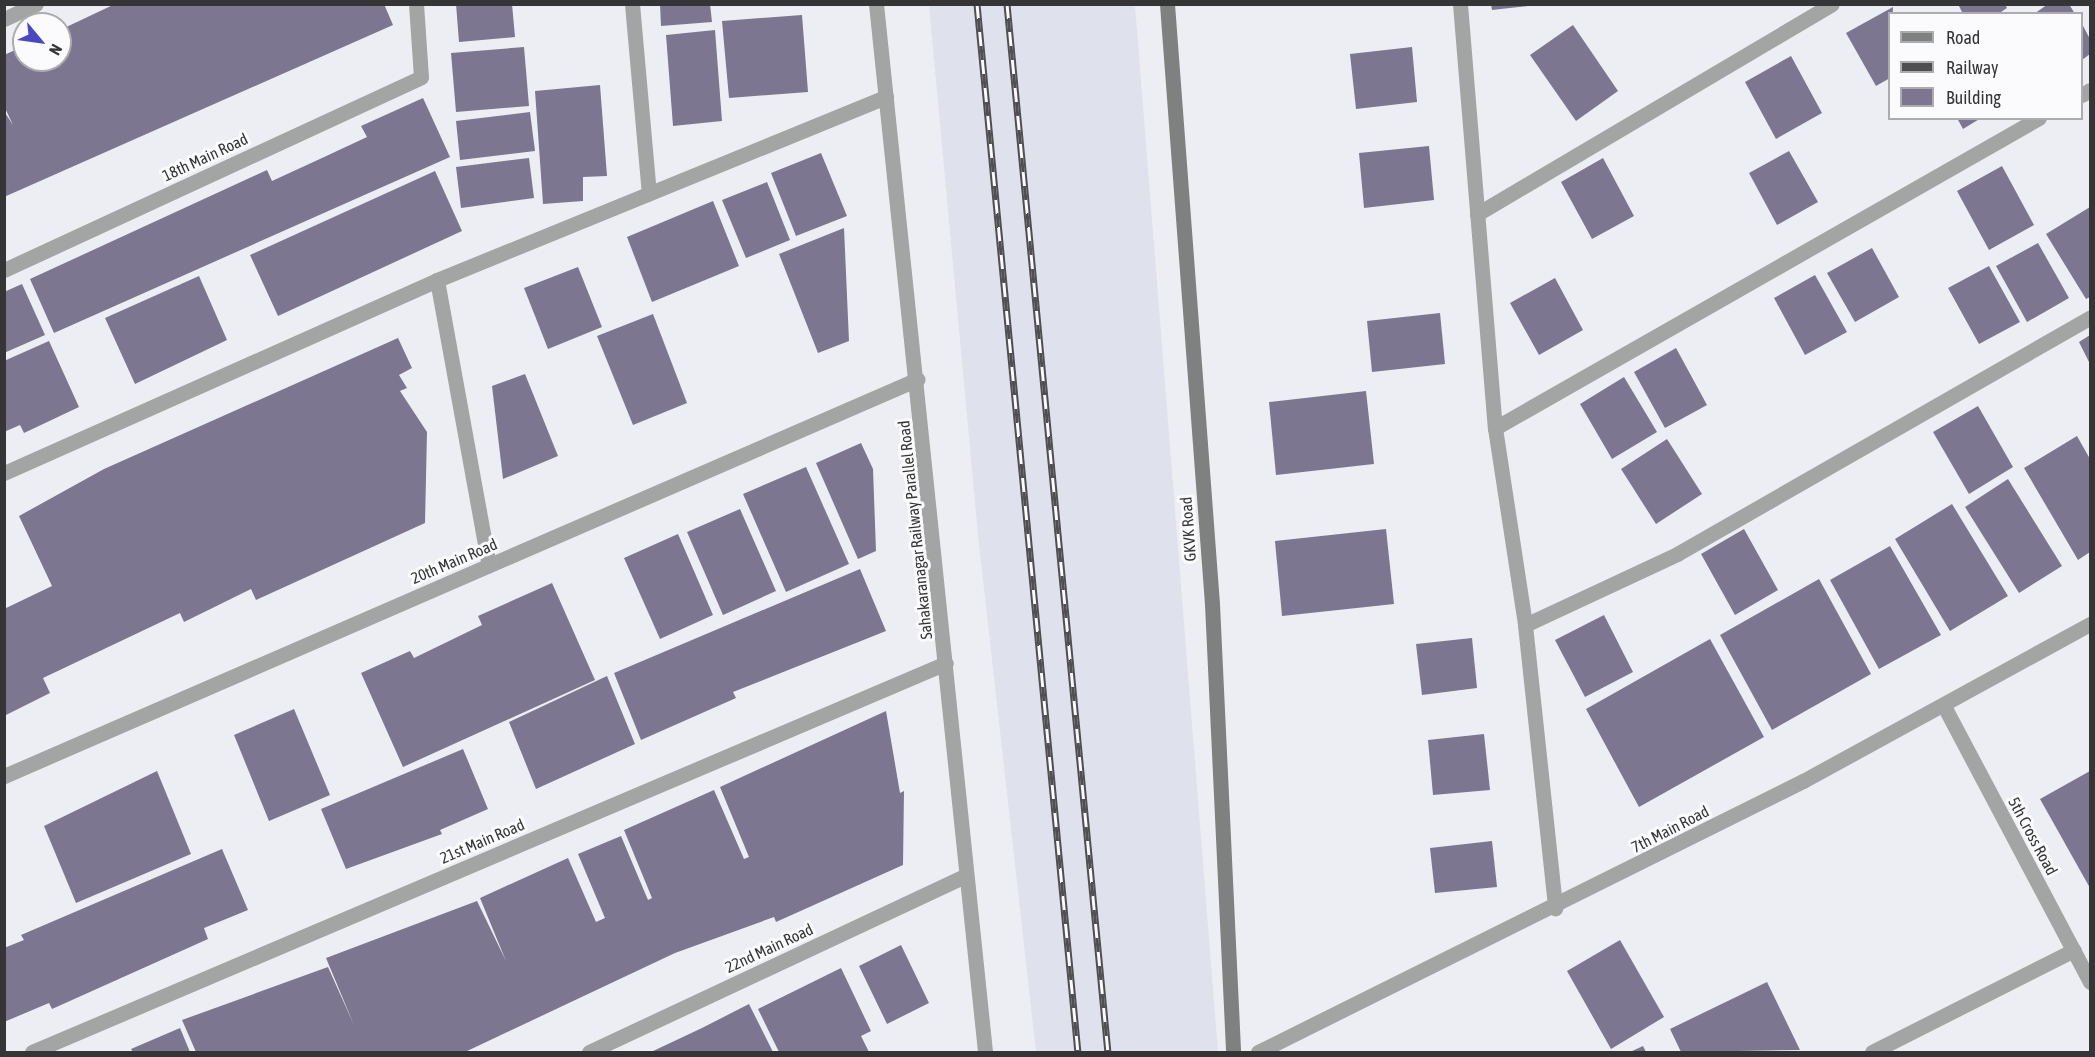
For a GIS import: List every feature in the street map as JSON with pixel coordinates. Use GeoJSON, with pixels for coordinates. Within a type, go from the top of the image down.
{"type":"FeatureCollection","features":[{"type":"Feature","properties":{"kind":"main road","name":"GKVK Road"},"geometry":{"type":"LineString","coordinates":[[1167,4],[1212,604],[1233,1053]]}},
{"type":"Feature","properties":{"kind":"street"},"geometry":{"type":"LineString","coordinates":[[4,19],[36,4]]}},
{"type":"Feature","properties":{"kind":"street","name":"18th Main Road"},"geometry":{"type":"LineString","coordinates":[[4,270],[421,77],[416,4]]}},
{"type":"Feature","properties":{"kind":"street"},"geometry":{"type":"LineString","coordinates":[[632,4],[650,193]]}},
{"type":"Feature","properties":{"kind":"street","name":"Sahakaranagar Railway Parallel Road"},"geometry":{"type":"LineString","coordinates":[[876,4],[918,379],[964,876],[985,1053]]}},
{"type":"Feature","properties":{"kind":"street"},"geometry":{"type":"LineString","coordinates":[[1460,4],[1495,428],[1525,625],[1555,908]]}},
{"type":"Feature","properties":{"kind":"street"},"geometry":{"type":"LineString","coordinates":[[1477,214],[1832,4]]}},
{"type":"Feature","properties":{"kind":"street"},"geometry":{"type":"LineString","coordinates":[[4,473],[436,280],[886,97]]}},
{"type":"Feature","properties":{"kind":"street"},"geometry":{"type":"LineString","coordinates":[[1495,428],[2035,120]]}},
{"type":"Feature","properties":{"kind":"street"},"geometry":{"type":"LineString","coordinates":[[436,280],[489,565]]}},
{"type":"Feature","properties":{"kind":"street"},"geometry":{"type":"LineString","coordinates":[[1525,625],[1677,554],[2091,317]]}},
{"type":"Feature","properties":{"kind":"street","name":"20th Main Road"},"geometry":{"type":"LineString","coordinates":[[4,776],[918,379]]}},
{"type":"Feature","properties":{"kind":"street","name":"7th Main Road"},"geometry":{"type":"LineString","coordinates":[[1258,1053],[1286,1046],[1945,708],[2091,624]]}},
{"type":"Feature","properties":{"kind":"street","name":"21st Main Road"},"geometry":{"type":"LineString","coordinates":[[32,1053],[946,663]]}},
{"type":"Feature","properties":{"kind":"street","name":"5th Cross Road"},"geometry":{"type":"LineString","coordinates":[[1945,708],[2091,982]]}},
{"type":"Feature","properties":{"kind":"street","name":"22nd Main Road"},"geometry":{"type":"LineString","coordinates":[[589,1053],[964,876]]}},
{"type":"Feature","properties":{"kind":"street"},"geometry":{"type":"LineString","coordinates":[[1872,1053],[2074,950]]}},
{"type":"Feature","properties":{"kind":"shaded area"},"geometry":{"type":"Polygon","coordinates":[[[929,5],[1135,5],[1218,1052],[1036,1052],[978,535],[929,5]]]}},
{"type":"Feature","properties":{"kind":"building"},"geometry":{"type":"Polygon","coordinates":[[[115,4],[384,4],[393,25],[4,197],[4,111],[13,125],[4,106],[4,55],[12,51],[12,72],[72,72],[72,24],[115,4]]]}},
{"type":"Feature","properties":{"kind":"building"},"geometry":{"type":"Polygon","coordinates":[[[456,4],[512,4],[515,37],[459,42],[456,4]]]}},
{"type":"Feature","properties":{"kind":"building"},"geometry":{"type":"Polygon","coordinates":[[[660,4],[710,4],[712,22],[661,26],[660,4]]]}},
{"type":"Feature","properties":{"kind":"building"},"geometry":{"type":"Polygon","coordinates":[[[1491,4],[1528,4],[1528,6],[1492,10],[1491,4]]]}},
{"type":"Feature","properties":{"kind":"building"},"geometry":{"type":"Polygon","coordinates":[[[1958,4],[2005,4],[2007,8],[2001,12],[1962,12],[1958,4]]]}},
{"type":"Feature","properties":{"kind":"building"},"geometry":{"type":"Polygon","coordinates":[[[2048,4],[2069,4],[2074,12],[2037,12],[2048,4]]]}},
{"type":"Feature","properties":{"kind":"building"},"geometry":{"type":"Polygon","coordinates":[[[1893,7],[1893,12],[1888,12],[1888,79],[1876,86],[1846,33],[1893,7]]]}},
{"type":"Feature","properties":{"kind":"building"},"geometry":{"type":"Polygon","coordinates":[[[802,15],[808,92],[729,98],[722,21],[802,15]]]}},
{"type":"Feature","properties":{"kind":"building"},"geometry":{"type":"Polygon","coordinates":[[[1573,25],[1618,91],[1576,121],[1530,55],[1573,25]]]}},
{"type":"Feature","properties":{"kind":"building"},"geometry":{"type":"Polygon","coordinates":[[[2083,26],[2090,39],[2090,54],[2083,59],[2083,26]]]}},
{"type":"Feature","properties":{"kind":"building"},"geometry":{"type":"Polygon","coordinates":[[[715,30],[722,121],[673,126],[666,35],[715,30]]]}},
{"type":"Feature","properties":{"kind":"building"},"geometry":{"type":"Polygon","coordinates":[[[524,47],[529,106],[456,112],[451,53],[524,47]]]}},
{"type":"Feature","properties":{"kind":"building"},"geometry":{"type":"Polygon","coordinates":[[[1412,47],[1417,102],[1356,109],[1350,54],[1412,47]]]}},
{"type":"Feature","properties":{"kind":"building"},"geometry":{"type":"Polygon","coordinates":[[[1791,56],[1822,113],[1776,139],[1745,82],[1791,56]]]}},
{"type":"Feature","properties":{"kind":"building"},"geometry":{"type":"Polygon","coordinates":[[[600,85],[607,176],[583,177],[583,201],[543,204],[535,91],[600,85]]]}},
{"type":"Feature","properties":{"kind":"building"},"geometry":{"type":"Polygon","coordinates":[[[423,98],[450,157],[54,333],[30,279],[267,170],[272,181],[322,158],[367,137],[361,126],[423,98]]]}},
{"type":"Feature","properties":{"kind":"building"},"geometry":{"type":"Polygon","coordinates":[[[530,112],[535,151],[460,160],[456,121],[530,112]]]}},
{"type":"Feature","properties":{"kind":"building"},"geometry":{"type":"Polygon","coordinates":[[[1958,120],[1978,120],[1963,129],[1958,120]]]}},
{"type":"Feature","properties":{"kind":"building"},"geometry":{"type":"Polygon","coordinates":[[[1429,146],[1434,200],[1364,208],[1359,153],[1429,146]]]}},
{"type":"Feature","properties":{"kind":"building"},"geometry":{"type":"Polygon","coordinates":[[[1789,151],[1818,202],[1777,225],[1749,173],[1789,151]]]}},
{"type":"Feature","properties":{"kind":"building"},"geometry":{"type":"Polygon","coordinates":[[[821,153],[847,216],[796,236],[771,173],[821,153]]]}},
{"type":"Feature","properties":{"kind":"building"},"geometry":{"type":"Polygon","coordinates":[[[529,158],[534,198],[461,208],[456,167],[529,158]]]}},
{"type":"Feature","properties":{"kind":"building"},"geometry":{"type":"Polygon","coordinates":[[[1603,158],[1634,216],[1592,239],[1561,182],[1603,158]]]}},
{"type":"Feature","properties":{"kind":"building"},"geometry":{"type":"Polygon","coordinates":[[[2002,166],[2034,225],[1989,250],[1957,191],[2002,166]]]}},
{"type":"Feature","properties":{"kind":"building"},"geometry":{"type":"Polygon","coordinates":[[[435,171],[462,231],[278,316],[250,255],[435,171]]]}},
{"type":"Feature","properties":{"kind":"building"},"geometry":{"type":"Polygon","coordinates":[[[767,182],[790,240],[746,258],[722,200],[767,182]]]}},
{"type":"Feature","properties":{"kind":"building"},"geometry":{"type":"Polygon","coordinates":[[[713,201],[739,266],[652,302],[627,237],[713,201]]]}},
{"type":"Feature","properties":{"kind":"building"},"geometry":{"type":"Polygon","coordinates":[[[2090,207],[2090,297],[2086,299],[2046,234],[2090,207]]]}},
{"type":"Feature","properties":{"kind":"building"},"geometry":{"type":"Polygon","coordinates":[[[844,228],[849,341],[818,353],[779,254],[844,228]]]}},
{"type":"Feature","properties":{"kind":"building"},"geometry":{"type":"Polygon","coordinates":[[[2038,243],[2069,298],[2027,322],[1996,266],[2038,243]]]}},
{"type":"Feature","properties":{"kind":"building"},"geometry":{"type":"Polygon","coordinates":[[[1872,248],[1899,297],[1855,322],[1827,273],[1872,248]]]}},
{"type":"Feature","properties":{"kind":"building"},"geometry":{"type":"Polygon","coordinates":[[[1989,266],[2020,322],[1979,344],[1948,288],[1989,266]]]}},
{"type":"Feature","properties":{"kind":"building"},"geometry":{"type":"Polygon","coordinates":[[[578,267],[602,327],[548,349],[524,288],[578,267]]]}},
{"type":"Feature","properties":{"kind":"building"},"geometry":{"type":"Polygon","coordinates":[[[1815,275],[1847,332],[1805,355],[1774,298],[1815,275]]]}},
{"type":"Feature","properties":{"kind":"building"},"geometry":{"type":"Polygon","coordinates":[[[199,276],[227,340],[135,384],[105,318],[199,276]]]}},
{"type":"Feature","properties":{"kind":"building"},"geometry":{"type":"Polygon","coordinates":[[[1555,278],[1583,330],[1539,355],[1510,303],[1555,278]]]}},
{"type":"Feature","properties":{"kind":"building"},"geometry":{"type":"Polygon","coordinates":[[[22,284],[45,335],[4,353],[4,292],[22,284]]]}},
{"type":"Feature","properties":{"kind":"building"},"geometry":{"type":"Polygon","coordinates":[[[1440,313],[1445,364],[1372,372],[1367,321],[1440,313]]]}},
{"type":"Feature","properties":{"kind":"building"},"geometry":{"type":"Polygon","coordinates":[[[653,314],[687,403],[633,425],[597,336],[653,314]]]}},
{"type":"Feature","properties":{"kind":"building"},"geometry":{"type":"Polygon","coordinates":[[[2090,335],[2090,364],[2079,342],[2090,335]]]}},
{"type":"Feature","properties":{"kind":"building"},"geometry":{"type":"Polygon","coordinates":[[[398,338],[412,368],[399,375],[407,388],[400,391],[427,432],[425,523],[256,600],[251,589],[184,622],[180,613],[43,678],[50,693],[4,716],[4,609],[52,586],[19,516],[104,469],[398,338]]]}},
{"type":"Feature","properties":{"kind":"building"},"geometry":{"type":"Polygon","coordinates":[[[49,341],[79,407],[24,433],[20,425],[4,432],[4,361],[49,341]]]}},
{"type":"Feature","properties":{"kind":"building"},"geometry":{"type":"Polygon","coordinates":[[[1676,348],[1707,405],[1665,428],[1634,372],[1676,348]]]}},
{"type":"Feature","properties":{"kind":"building"},"geometry":{"type":"Polygon","coordinates":[[[525,374],[558,456],[503,479],[492,386],[525,374]]]}},
{"type":"Feature","properties":{"kind":"building"},"geometry":{"type":"Polygon","coordinates":[[[1624,377],[1657,432],[1612,459],[1580,404],[1624,377]]]}},
{"type":"Feature","properties":{"kind":"building"},"geometry":{"type":"Polygon","coordinates":[[[1366,391],[1374,464],[1276,475],[1269,402],[1366,391]]]}},
{"type":"Feature","properties":{"kind":"building"},"geometry":{"type":"Polygon","coordinates":[[[1978,406],[2013,467],[1969,494],[1933,432],[1978,406]]]}},
{"type":"Feature","properties":{"kind":"building"},"geometry":{"type":"Polygon","coordinates":[[[2077,436],[2090,459],[2090,552],[2078,560],[2024,468],[2077,436]]]}},
{"type":"Feature","properties":{"kind":"building"},"geometry":{"type":"Polygon","coordinates":[[[1667,439],[1702,494],[1656,524],[1621,469],[1667,439]]]}},
{"type":"Feature","properties":{"kind":"building"},"geometry":{"type":"Polygon","coordinates":[[[861,443],[873,469],[876,551],[858,559],[816,463],[861,443]]]}},
{"type":"Feature","properties":{"kind":"building"},"geometry":{"type":"Polygon","coordinates":[[[806,467],[849,564],[786,592],[743,494],[806,467]]]}},
{"type":"Feature","properties":{"kind":"building"},"geometry":{"type":"Polygon","coordinates":[[[2008,479],[2062,566],[2019,593],[1965,507],[2008,479]]]}},
{"type":"Feature","properties":{"kind":"building"},"geometry":{"type":"Polygon","coordinates":[[[1952,504],[2008,596],[1950,631],[1895,539],[1952,504]]]}},
{"type":"Feature","properties":{"kind":"building"},"geometry":{"type":"Polygon","coordinates":[[[740,509],[776,591],[723,615],[687,532],[740,509]]]}},
{"type":"Feature","properties":{"kind":"building"},"geometry":{"type":"Polygon","coordinates":[[[1386,529],[1394,604],[1282,616],[1275,541],[1386,529]]]}},
{"type":"Feature","properties":{"kind":"building"},"geometry":{"type":"Polygon","coordinates":[[[1744,529],[1778,590],[1735,615],[1701,554],[1744,529]]]}},
{"type":"Feature","properties":{"kind":"building"},"geometry":{"type":"Polygon","coordinates":[[[678,534],[713,615],[660,639],[624,558],[678,534]]]}},
{"type":"Feature","properties":{"kind":"building"},"geometry":{"type":"Polygon","coordinates":[[[1890,546],[1941,635],[1879,669],[1830,580],[1890,546]]]}},
{"type":"Feature","properties":{"kind":"building"},"geometry":{"type":"Polygon","coordinates":[[[860,569],[886,631],[733,692],[736,698],[641,740],[614,673],[860,569]]]}},
{"type":"Feature","properties":{"kind":"building"},"geometry":{"type":"Polygon","coordinates":[[[1819,579],[1871,674],[1772,730],[1720,635],[1819,579]]]}},
{"type":"Feature","properties":{"kind":"building"},"geometry":{"type":"Polygon","coordinates":[[[552,583],[595,680],[403,767],[361,673],[410,651],[414,658],[482,625],[478,616],[552,583]]]}},
{"type":"Feature","properties":{"kind":"building"},"geometry":{"type":"Polygon","coordinates":[[[1604,615],[1633,672],[1585,697],[1555,640],[1604,615]]]}},
{"type":"Feature","properties":{"kind":"building"},"geometry":{"type":"Polygon","coordinates":[[[1472,638],[1477,688],[1422,695],[1416,644],[1472,638]]]}},
{"type":"Feature","properties":{"kind":"building"},"geometry":{"type":"Polygon","coordinates":[[[1710,639],[1764,737],[1639,807],[1586,709],[1710,639]]]}},
{"type":"Feature","properties":{"kind":"building"},"geometry":{"type":"Polygon","coordinates":[[[607,676],[635,744],[536,789],[509,722],[607,676]]]}},
{"type":"Feature","properties":{"kind":"building"},"geometry":{"type":"Polygon","coordinates":[[[294,709],[330,795],[269,821],[234,735],[294,709]]]}},
{"type":"Feature","properties":{"kind":"building"},"geometry":{"type":"Polygon","coordinates":[[[886,711],[900,793],[904,791],[903,865],[776,922],[774,917],[675,953],[465,1052],[196,1052],[182,1020],[328,967],[354,1025],[326,958],[477,901],[506,961],[480,898],[568,858],[596,922],[605,918],[578,854],[621,836],[648,900],[652,898],[624,830],[714,790],[744,859],[749,857],[720,787],[886,711]]]}},
{"type":"Feature","properties":{"kind":"building"},"geometry":{"type":"Polygon","coordinates":[[[1484,734],[1490,790],[1433,795],[1428,740],[1484,734]]]}},
{"type":"Feature","properties":{"kind":"building"},"geometry":{"type":"Polygon","coordinates":[[[463,749],[488,809],[440,830],[442,834],[346,869],[321,809],[463,749]]]}},
{"type":"Feature","properties":{"kind":"building"},"geometry":{"type":"Polygon","coordinates":[[[157,771],[191,854],[76,903],[44,826],[157,771]]]}},
{"type":"Feature","properties":{"kind":"building"},"geometry":{"type":"Polygon","coordinates":[[[2090,771],[2090,888],[2040,799],[2090,771]]]}},
{"type":"Feature","properties":{"kind":"building"},"geometry":{"type":"Polygon","coordinates":[[[1492,841],[1497,887],[1435,893],[1430,848],[1492,841]]]}},
{"type":"Feature","properties":{"kind":"building"},"geometry":{"type":"Polygon","coordinates":[[[222,849],[248,910],[204,928],[208,939],[52,1009],[49,1003],[4,1022],[4,948],[24,940],[21,935],[222,849]]]}},
{"type":"Feature","properties":{"kind":"building"},"geometry":{"type":"Polygon","coordinates":[[[1620,940],[1664,1017],[1611,1049],[1567,971],[1620,940]]]}},
{"type":"Feature","properties":{"kind":"building"},"geometry":{"type":"Polygon","coordinates":[[[901,945],[929,1003],[887,1024],[859,966],[901,945]]]}},
{"type":"Feature","properties":{"kind":"building"},"geometry":{"type":"Polygon","coordinates":[[[841,968],[871,1031],[861,1036],[869,1052],[779,1052],[758,1009],[841,968]]]}},
{"type":"Feature","properties":{"kind":"building"},"geometry":{"type":"Polygon","coordinates":[[[1767,982],[1800,1050],[1681,1052],[1670,1029],[1767,982]]]}},
{"type":"Feature","properties":{"kind":"building"},"geometry":{"type":"Polygon","coordinates":[[[749,1004],[773,1052],[651,1052],[702,1028],[749,1004]]]}},
{"type":"Feature","properties":{"kind":"building"},"geometry":{"type":"Polygon","coordinates":[[[180,1028],[190,1052],[133,1052],[131,1049],[180,1028]]]}},
{"type":"Feature","properties":{"kind":"building"},"geometry":{"type":"Polygon","coordinates":[[[1643,1046],[1646,1052],[1630,1052],[1643,1046]]]}},
{"type":"Feature","properties":{"kind":"railway"},"geometry":{"type":"LineString","coordinates":[[977,4],[1078,1052]]}},
{"type":"Feature","properties":{"kind":"railway"},"geometry":{"type":"LineString","coordinates":[[1007,4],[1108,1052]]}}]}
